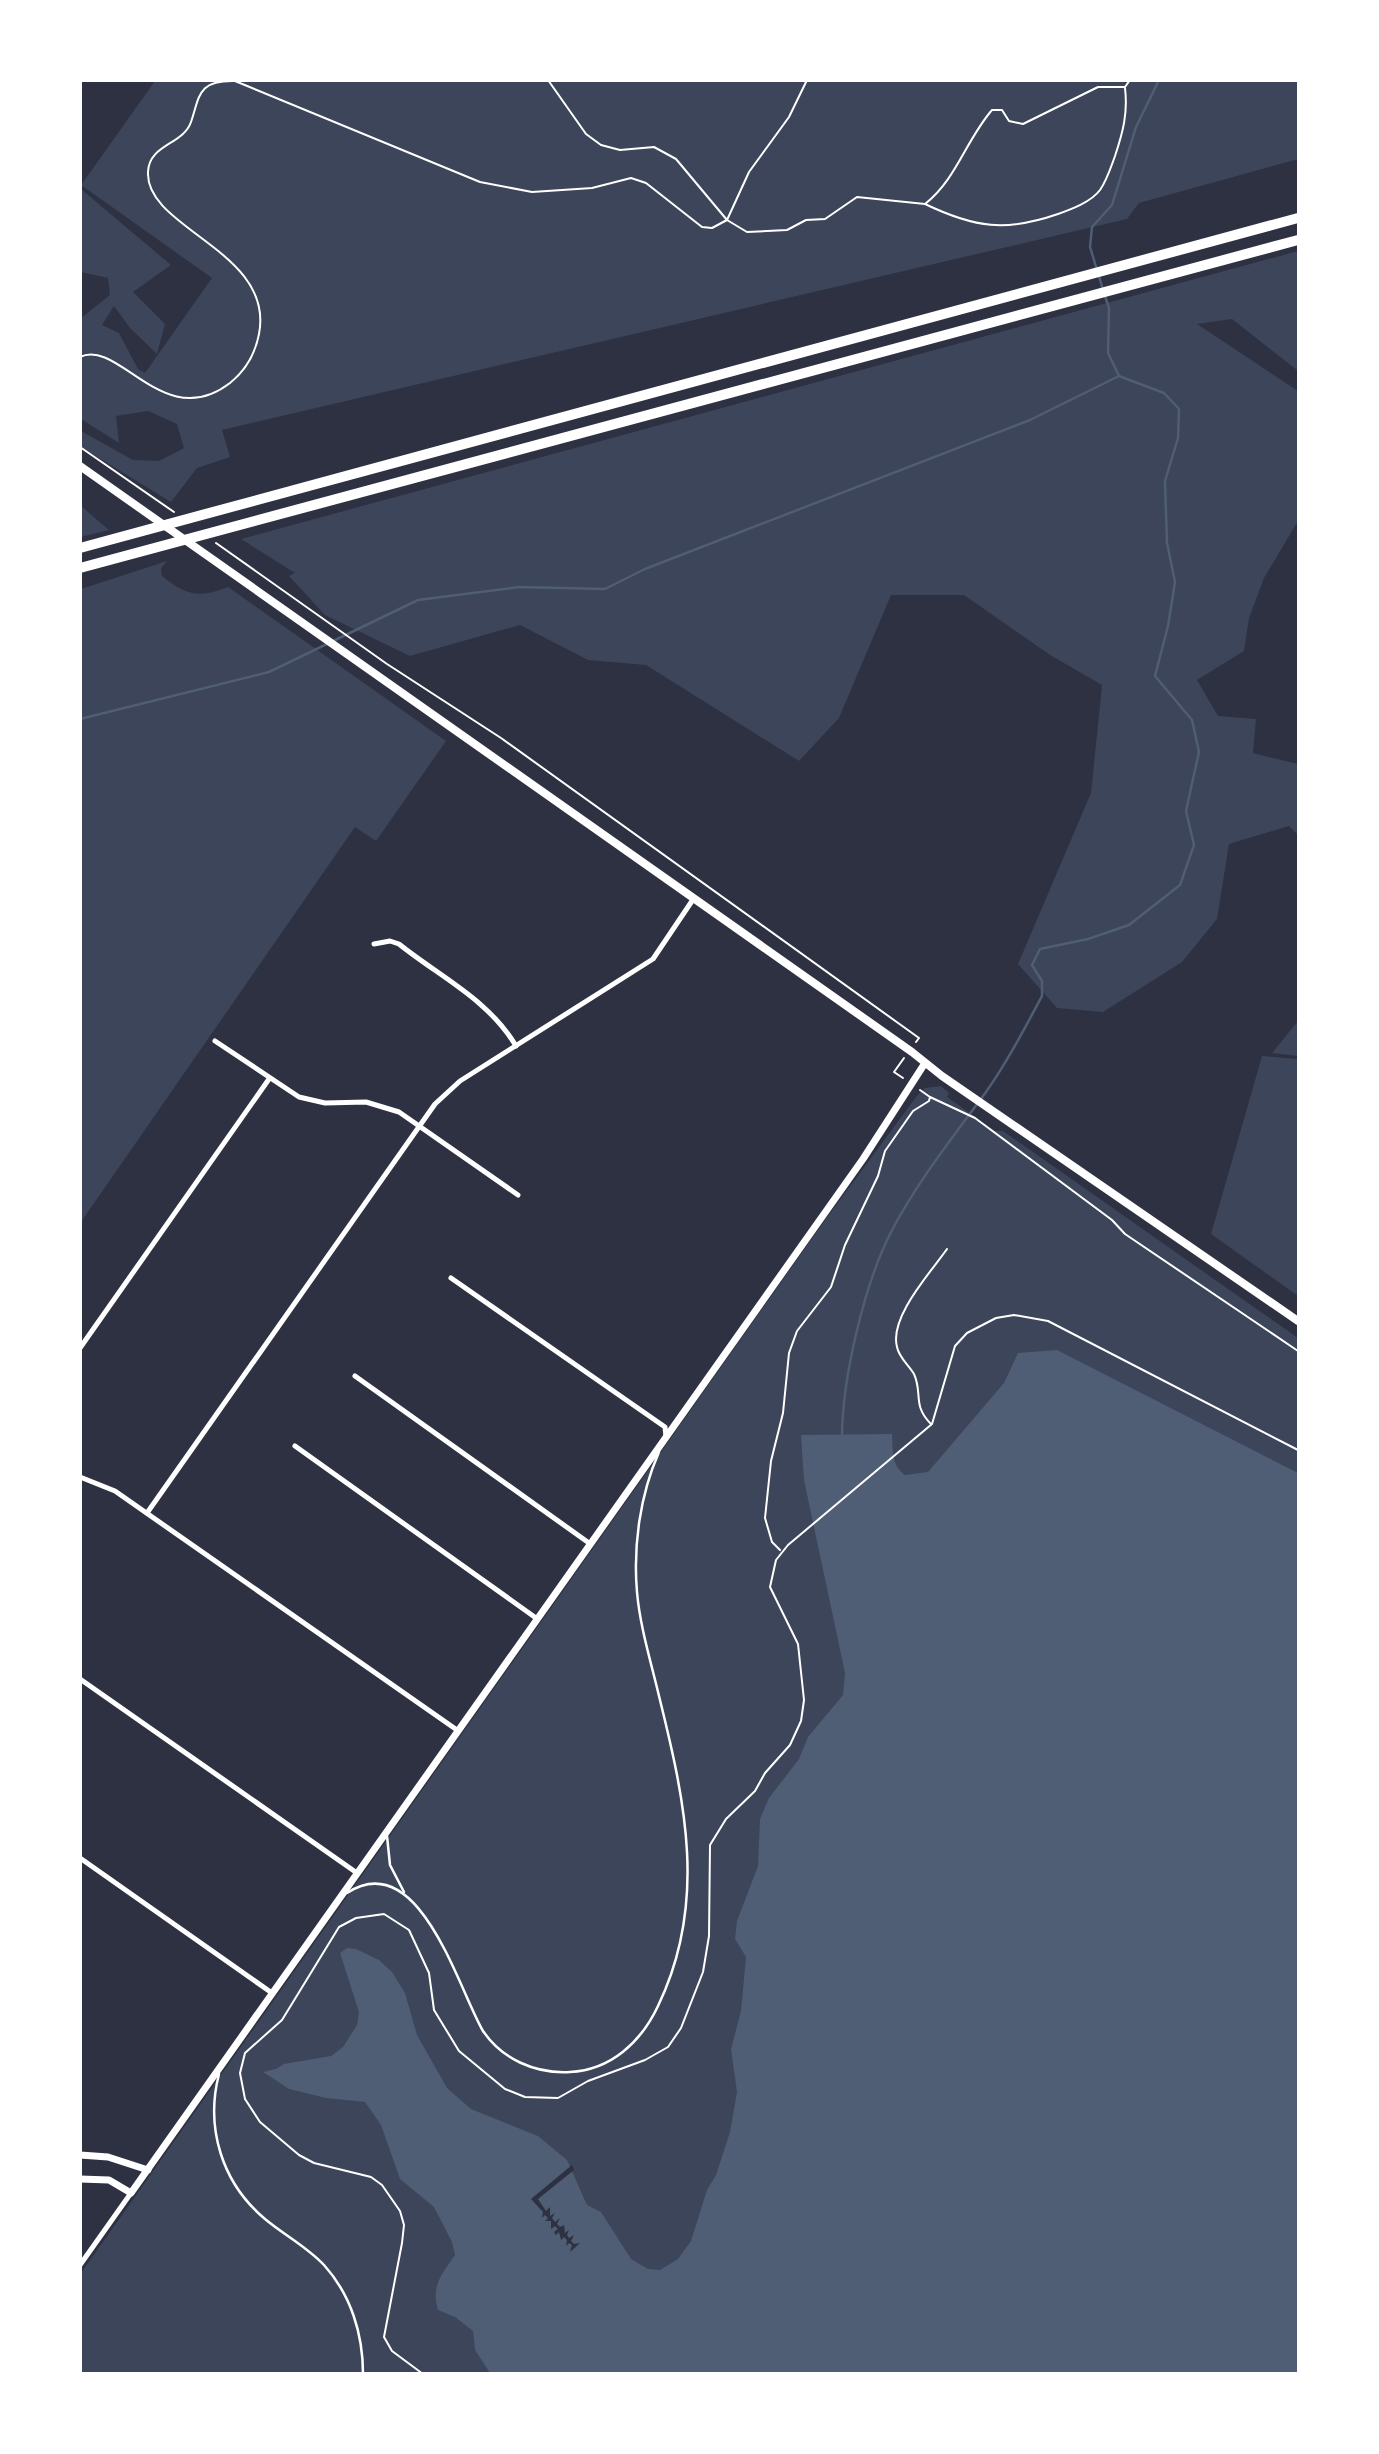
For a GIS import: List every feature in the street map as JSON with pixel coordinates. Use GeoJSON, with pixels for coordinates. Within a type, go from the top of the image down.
{"type":"FeatureCollection","features":[{"type":"Feature","properties":{"kind":"highway"},"geometry":{"type":"LineString","coordinates":[[80,548],[1298,218]]}},
{"type":"Feature","properties":{"kind":"highway"},"geometry":{"type":"LineString","coordinates":[[80,568],[1298,240]]}},
{"type":"Feature","properties":{"kind":"main road"},"geometry":{"type":"LineString","coordinates":[[80,466],[956,1085],[1298,1321]]}},
{"type":"Feature","properties":{"kind":"street"},"geometry":{"type":"LineString","coordinates":[[147,1513],[435,1104],[460,1081],[653,959],[694,898]]}},
{"type":"Feature","properties":{"kind":"street"},"geometry":{"type":"LineString","coordinates":[[374,944],[390,941],[399,944],[477,1000],[501,1024],[516,1046]]}},
{"type":"Feature","properties":{"kind":"street"},"geometry":{"type":"LineString","coordinates":[[215,1041],[290,1093],[311,1101],[382,1105],[419,1125],[518,1195]]}},
{"type":"Feature","properties":{"kind":"street"},"geometry":{"type":"LineString","coordinates":[[80,2265],[863,1159],[926,1063]]}},
{"type":"Feature","properties":{"kind":"street"},"geometry":{"type":"LineString","coordinates":[[80,1349],[269,1079]]}},
{"type":"Feature","properties":{"kind":"street"},"geometry":{"type":"LineString","coordinates":[[452,1278],[665,1427],[666,1437]]}},
{"type":"Feature","properties":{"kind":"street"},"geometry":{"type":"LineString","coordinates":[[355,1376],[589,1543]]}},
{"type":"Feature","properties":{"kind":"street"},"geometry":{"type":"LineString","coordinates":[[295,1446],[536,1618]]}},
{"type":"Feature","properties":{"kind":"street"},"geometry":{"type":"LineString","coordinates":[[80,1477],[106,1486],[147,1513],[457,1730]]}},
{"type":"Feature","properties":{"kind":"street"},"geometry":{"type":"LineString","coordinates":[[80,1679],[357,1873]]}},
{"type":"Feature","properties":{"kind":"street"},"geometry":{"type":"LineString","coordinates":[[80,1857],[272,1993]]}},
{"type":"Feature","properties":{"kind":"street"},"geometry":{"type":"LineString","coordinates":[[80,2155],[108,2157],[148,2170]]}},
{"type":"Feature","properties":{"kind":"street"},"geometry":{"type":"LineString","coordinates":[[80,2179],[109,2180],[131,2193]]}},
{"type":"Feature","properties":{"kind":"lane"},"geometry":{"type":"LineString","coordinates":[[387,1829],[386,1847],[390,1865],[405,1893],[422,1912],[440,1942],[483,2031],[492,2043],[514,2060],[550,2071],[575,2071],[599,2066],[628,2049],[655,2013],[675,1966],[686,1910],[688,1873],[684,1799],[643,1630],[636,1570],[639,1530],[647,1489],[666,1437]]}},
{"type":"Feature","properties":{"kind":"lane"},"geometry":{"type":"LineString","coordinates":[[339,1898],[353,1889],[372,1884],[389,1886],[405,1893]]}},
{"type":"Feature","properties":{"kind":"lane"},"geometry":{"type":"LineString","coordinates":[[220,2068],[214,2100],[214,2119],[218,2145],[229,2174],[258,2213],[306,2248],[344,2293],[357,2325],[363,2374]]}},
{"type":"Feature","properties":{"kind":"path"},"geometry":{"type":"LineString","coordinates":[[548,80],[586,134],[601,145],[620,150],[654,147],[676,159],[727,220],[747,232],[787,230],[806,220],[825,219],[857,197],[925,204],[959,220],[1000,228],[1036,222],[1074,209],[1099,192],[1110,170],[1125,127],[1125,87],[1130,80]]}},
{"type":"Feature","properties":{"kind":"path"},"geometry":{"type":"LineString","coordinates":[[80,357],[89,353],[103,355],[158,391],[178,398],[206,395],[227,385],[244,371],[256,350],[261,326],[259,307],[247,279],[163,204],[149,184],[148,170],[153,157],[160,148],[181,137],[192,120],[195,100],[207,87],[221,81],[235,81],[480,182],[532,192],[592,188],[631,178],[660,191],[702,227],[712,228],[727,220],[749,172],[789,117],[807,80]]}},
{"type":"Feature","properties":{"kind":"path"},"geometry":{"type":"LineString","coordinates":[[925,204],[947,183],[975,130],[992,110],[1002,110],[1009,121],[1023,124],[1098,87],[1125,87]]}},
{"type":"Feature","properties":{"kind":"path"},"geometry":{"type":"LineString","coordinates":[[80,447],[175,513]]}},
{"type":"Feature","properties":{"kind":"path"},"geometry":{"type":"LineString","coordinates":[[216,543],[340,631],[501,738],[919,1038],[894,1072],[930,1097],[974,1118],[1112,1220],[1125,1234],[1298,1351]]}},
{"type":"Feature","properties":{"kind":"path"},"geometry":{"type":"LineString","coordinates":[[781,1551],[772,1542],[765,1518],[771,1461],[783,1413],[789,1353],[797,1331],[831,1287],[855,1222],[878,1176],[885,1151],[913,1111],[929,1101],[930,1097]]}},
{"type":"Feature","properties":{"kind":"path"},"geometry":{"type":"LineString","coordinates":[[932,1424],[919,1408],[914,1374],[897,1349],[895,1338],[909,1301],[947,1249]]}},
{"type":"Feature","properties":{"kind":"path"},"geometry":{"type":"LineString","coordinates":[[423,2374],[392,2351],[384,2337],[403,2234],[400,2211],[382,2185],[371,2177],[314,2163],[299,2155],[260,2122],[244,2099],[241,2062],[245,2053],[291,2008],[339,1927],[371,1914],[393,1918],[409,1930],[429,1973],[434,2010],[459,2051],[466,2060],[515,2093],[558,2098],[588,2081],[645,2060],[668,2047],[681,2028],[703,1972],[709,1936],[710,1845],[726,1819],[755,1791],[765,1773],[790,1745],[801,1721],[804,1700],[798,1644],[770,1587],[771,1573],[781,1551],[932,1424],[954,1346],[967,1333],[996,1318],[1030,1315],[1071,1331],[1298,1450]]}},
{"type":"Feature","properties":{"kind":"shaded area"},"geometry":{"type":"Polygon","coordinates":[[[155,81],[1298,81],[1298,159],[1139,203],[1127,219],[222,430],[230,457],[197,468],[171,502],[81,447],[81,431],[133,460],[159,461],[184,448],[177,424],[148,411],[116,416],[119,443],[81,419],[81,318],[110,295],[108,278],[81,272],[81,189],[171,265],[133,292],[165,324],[157,354],[130,328],[114,306],[102,325],[119,333],[138,369],[145,373],[212,278],[81,185],[155,81]]]}},
{"type":"Feature","properties":{"kind":"shaded area"},"geometry":{"type":"Polygon","coordinates":[[[1298,251],[1298,371],[1232,319],[1197,324],[1298,391],[1298,521],[1264,578],[1249,618],[1244,651],[1197,680],[1218,716],[1256,719],[1253,753],[1298,764],[1298,835],[1289,826],[1229,844],[1217,919],[1182,962],[1103,1012],[1057,1008],[1018,964],[1091,793],[1102,685],[1050,655],[964,595],[891,595],[839,718],[799,761],[646,665],[588,660],[520,625],[410,656],[325,615],[289,576],[295,573],[241,539],[1298,251]]]}},
{"type":"Feature","properties":{"kind":"shaded area"},"geometry":{"type":"Polygon","coordinates":[[[81,506],[109,530],[81,537],[81,506]]]}},
{"type":"Feature","properties":{"kind":"shaded area"},"geometry":{"type":"Polygon","coordinates":[[[167,561],[161,568],[162,576],[178,588],[201,594],[228,587],[446,741],[376,841],[355,827],[81,1222],[81,589],[167,561]]]}},
{"type":"Feature","properties":{"kind":"shaded area"},"geometry":{"type":"Polygon","coordinates":[[[1298,1021],[1298,1056],[1272,1053],[1298,1021]]]}},
{"type":"Feature","properties":{"kind":"shaded area"},"geometry":{"type":"Polygon","coordinates":[[[1262,1056],[1298,1059],[1298,1296],[1211,1234],[1262,1056]]]}},
{"type":"Feature","properties":{"kind":"shaded area"},"geometry":{"type":"Polygon","coordinates":[[[941,1086],[949,1093],[947,1097],[995,1131],[1003,1131],[1298,1338],[1298,2373],[81,2374],[81,2273],[825,1220],[916,1097],[925,1088],[941,1086]]]}},
{"type":"Feature","properties":{"kind":"shaded area"},"geometry":{"type":"Polygon","coordinates":[[[1057,1350],[1298,1473],[1298,2373],[490,2373],[475,2350],[473,2331],[455,2317],[438,2310],[437,2287],[455,2255],[452,2242],[434,2207],[400,2179],[381,2125],[365,2102],[326,2098],[289,2089],[263,2072],[284,2064],[331,2056],[343,2047],[357,2025],[359,2012],[340,1953],[347,1948],[356,1949],[379,1960],[392,1972],[405,1993],[417,2035],[447,2088],[471,2109],[538,2136],[567,2160],[587,2205],[601,2212],[631,2259],[648,2269],[660,2270],[678,2259],[691,2241],[707,2190],[716,2175],[730,2132],[737,2092],[731,2049],[741,2011],[746,1957],[735,1939],[737,1921],[758,1866],[760,1819],[769,1798],[799,1759],[808,1737],[843,1695],[845,1673],[804,1480],[801,1435],[892,1434],[894,1457],[900,1471],[905,1475],[928,1472],[1004,1383],[1018,1353],[1057,1350]]]}},
{"type":"Feature","properties":{"kind":"pier"},"geometry":{"type":"Polygon","coordinates":[[[572,2165],[574,2170],[538,2199],[546,2211],[550,2207],[550,2216],[555,2213],[552,2218],[555,2222],[560,2218],[557,2224],[560,2227],[564,2225],[565,2233],[569,2230],[569,2238],[574,2235],[571,2241],[574,2244],[580,2243],[570,2252],[572,2245],[569,2243],[566,2246],[567,2240],[564,2237],[561,2240],[559,2232],[556,2235],[554,2232],[558,2229],[555,2226],[551,2229],[551,2221],[545,2221],[548,2218],[545,2215],[542,2218],[543,2212],[531,2199],[572,2165]]]}},
{"type":"Feature","properties":{"kind":"waterway"},"geometry":{"type":"LineString","coordinates":[[1097,270],[1090,247],[1092,227],[1112,205],[1136,127],[1159,80]]}},
{"type":"Feature","properties":{"kind":"waterway"},"geometry":{"type":"LineString","coordinates":[[1099,276],[1103,290]]}},
{"type":"Feature","properties":{"kind":"waterway"},"geometry":{"type":"LineString","coordinates":[[842,1438],[850,1361],[864,1305],[881,1254],[912,1195],[994,1081],[1042,996],[1042,981],[1032,965],[1040,949],[1088,939],[1129,925],[1180,885],[1194,845],[1186,811],[1199,752],[1192,720],[1155,676],[1168,626],[1175,582],[1167,543],[1165,481],[1178,438],[1179,409],[1164,393],[1119,376],[1108,353],[1109,308],[1105,296]]}},
{"type":"Feature","properties":{"kind":"waterway"},"geometry":{"type":"LineString","coordinates":[[80,719],[269,672],[418,600],[519,587],[605,589],[645,569],[1030,420],[1119,376]]}}]}
